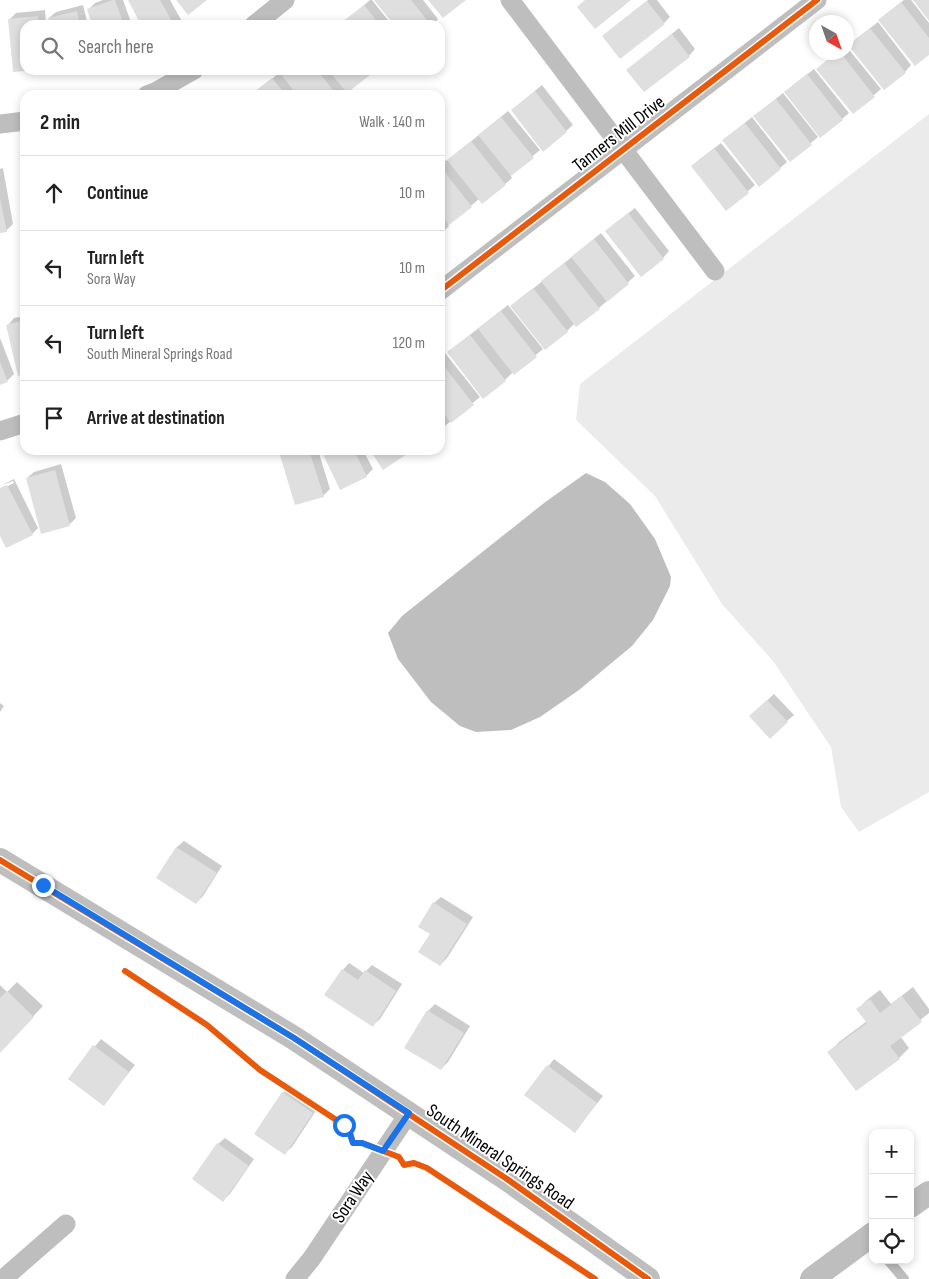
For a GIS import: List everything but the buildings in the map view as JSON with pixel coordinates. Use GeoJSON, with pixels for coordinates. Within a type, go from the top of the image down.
{"type":"FeatureCollection","features":[{"type":"Feature","properties":{"kind":"street"},"geometry":{"type":"LineString","coordinates":[[260,20],[285,0]]}},
{"type":"Feature","properties":{"kind":"street"},"geometry":{"type":"LineString","coordinates":[[510,0],[715,271]]}},
{"type":"Feature","properties":{"kind":"street","name":"Tanners Mill Drive"},"geometry":{"type":"LineString","coordinates":[[445,287],[817,0]]}},
{"type":"Feature","properties":{"kind":"street"},"geometry":{"type":"LineString","coordinates":[[159,90],[185,75]]}},
{"type":"Feature","properties":{"kind":"street"},"geometry":{"type":"LineString","coordinates":[[0,124],[20,122]]}},
{"type":"Feature","properties":{"kind":"street"},"geometry":{"type":"LineString","coordinates":[[0,431],[20,425]]}},
{"type":"Feature","properties":{"kind":"street","name":"South Mineral Springs Road"},"geometry":{"type":"LineString","coordinates":[[0,860],[294,1038],[514,1184],[648,1279]]}},
{"type":"Feature","properties":{"kind":"street","name":"Sora Way"},"geometry":{"type":"LineString","coordinates":[[295,1279],[312,1258],[409,1113]]}},
{"type":"Feature","properties":{"kind":"street"},"geometry":{"type":"LineString","coordinates":[[914,1203],[929,1193]]}},
{"type":"Feature","properties":{"kind":"street"},"geometry":{"type":"LineString","coordinates":[[2,1279],[66,1224]]}},
{"type":"Feature","properties":{"kind":"street"},"geometry":{"type":"LineString","coordinates":[[812,1279],[834,1269],[869,1240]]}},
{"type":"Feature","properties":{"kind":"lane"},"geometry":{"type":"LineString","coordinates":[[891,1264],[904,1279]]}},
{"type":"Feature","properties":{"kind":"shaded area"},"geometry":{"type":"Polygon","coordinates":[[[929,114],[929,792],[859,832],[841,807],[831,747],[773,661],[722,604],[655,496],[576,420],[580,384],[929,114]]]}},
{"type":"Feature","properties":{"kind":"shaded area"},"geometry":{"type":"Polygon","coordinates":[[[586,473],[605,482],[630,504],[655,539],[671,577],[670,586],[653,620],[632,646],[579,690],[540,717],[511,730],[476,732],[460,726],[431,702],[398,659],[388,633],[402,616],[544,503],[586,473]]]}},
{"type":"Feature","properties":{"kind":"cycle path"},"geometry":{"type":"LineString","coordinates":[[445,287],[817,0]]}},
{"type":"Feature","properties":{"kind":"cycle path"},"geometry":{"type":"LineString","coordinates":[[0,860],[294,1038],[507,1179],[648,1279]]}},
{"type":"Feature","properties":{"kind":"cycle path"},"geometry":{"type":"LineString","coordinates":[[125,971],[207,1025],[260,1070],[344,1125],[350,1133],[353,1143],[362,1143],[399,1157],[404,1165],[414,1163],[427,1168],[595,1279]]}},
{"type":"Feature","properties":{"kind":"route"},"geometry":{"type":"LineString","coordinates":[[43,885],[294,1038],[409,1113],[383,1151],[362,1143],[353,1143],[344,1125]]}}]}
